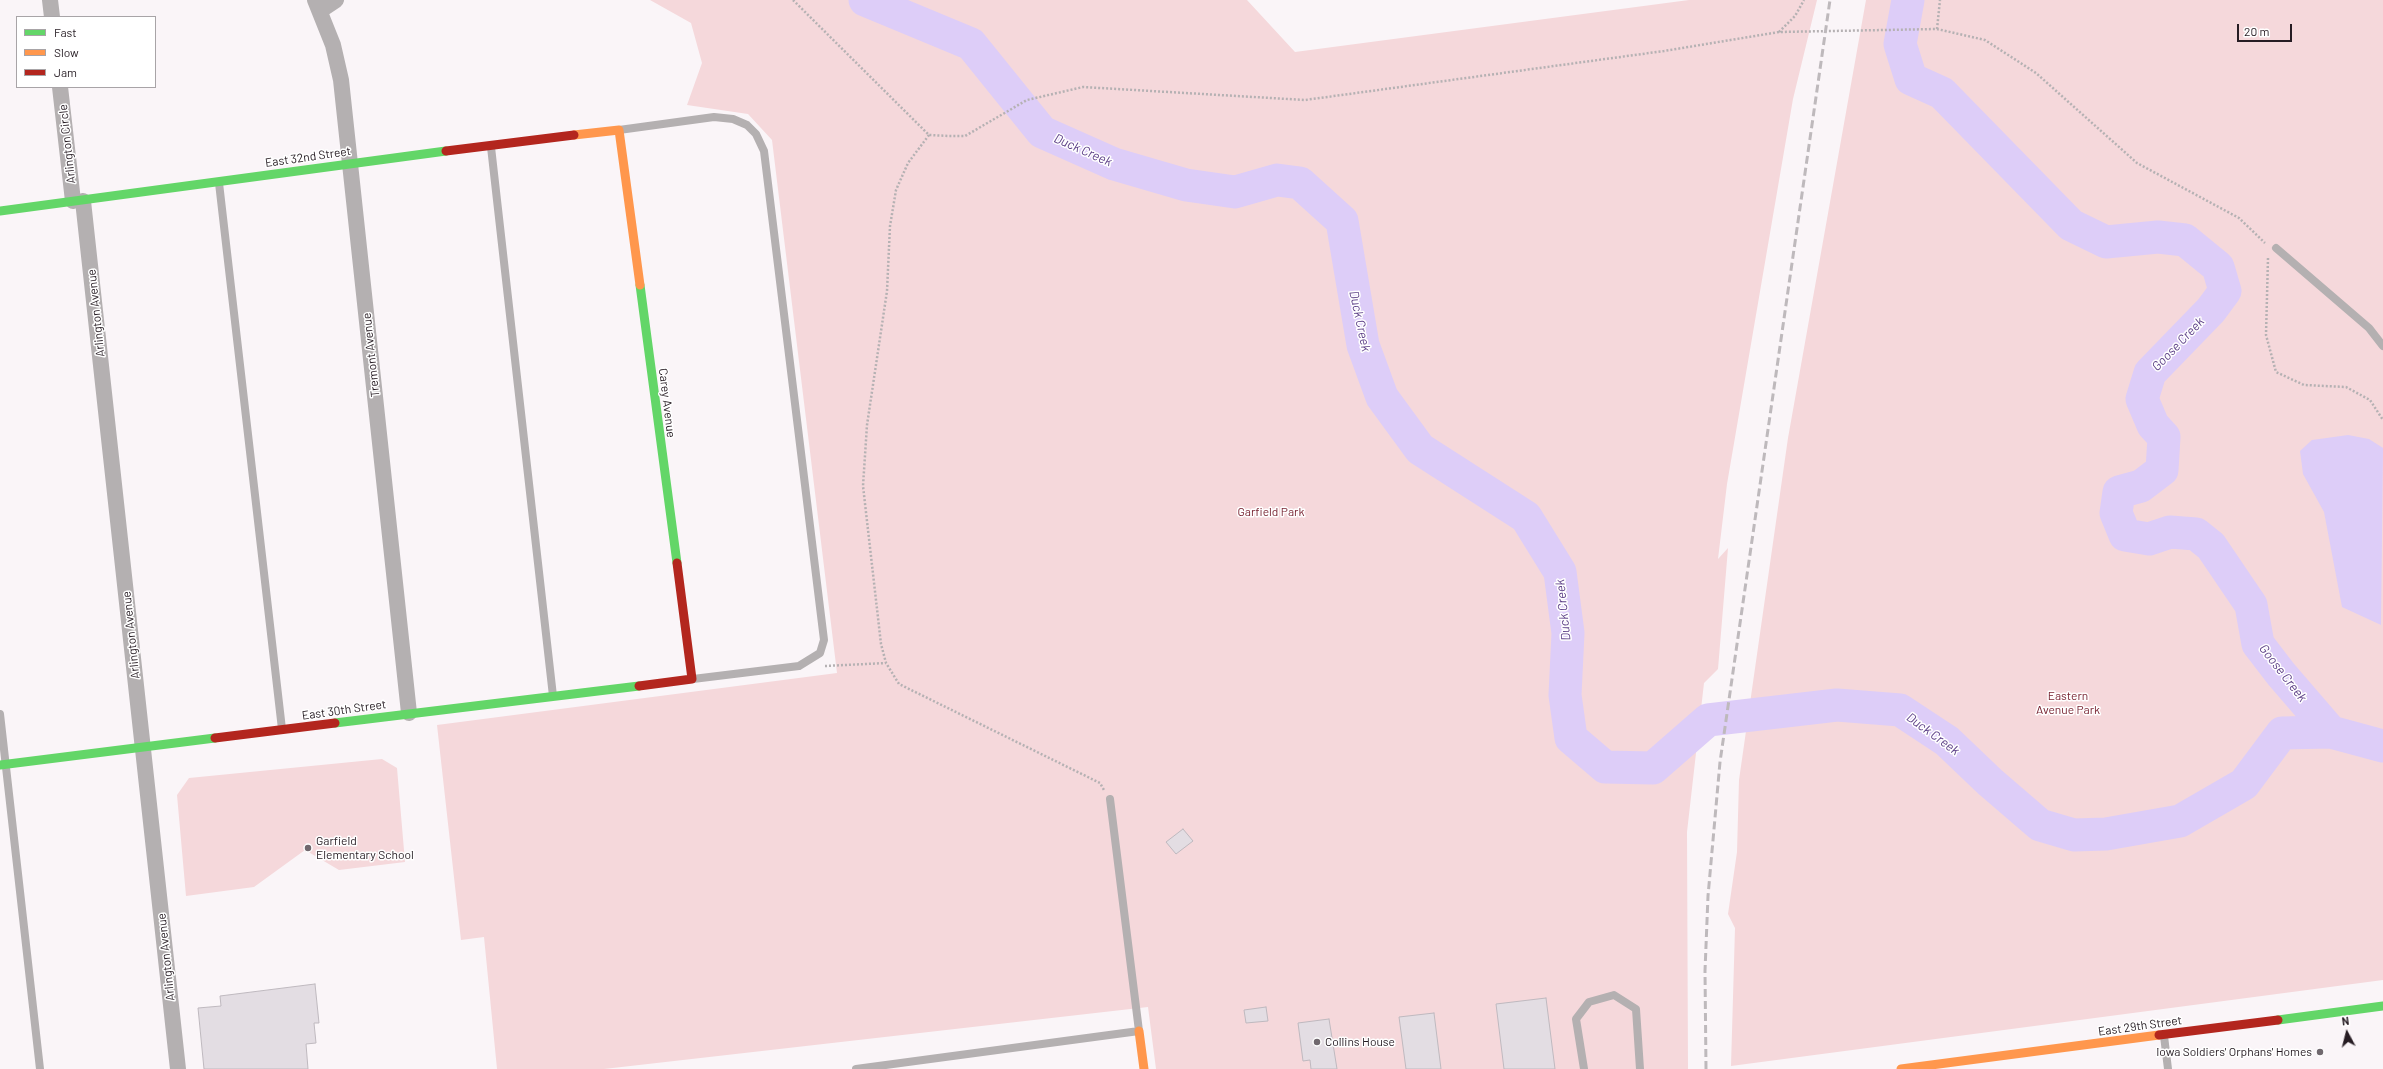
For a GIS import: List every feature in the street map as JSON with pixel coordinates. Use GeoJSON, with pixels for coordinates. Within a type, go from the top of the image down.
{"type":"FeatureCollection","features":[{"type":"Feature","properties":{"kind":"street"},"geometry":{"type":"LineString","coordinates":[[50,0],[52,16]]}},
{"type":"Feature","properties":{"kind":"street"},"geometry":{"type":"LineString","coordinates":[[318,5],[336,0]]}},
{"type":"Feature","properties":{"kind":"street","name":"Tremont Avenue"},"geometry":{"type":"LineString","coordinates":[[318,5],[333,45],[341,80],[409,713]]}},
{"type":"Feature","properties":{"kind":"street","name":"Arlington Circle"},"geometry":{"type":"LineString","coordinates":[[60,88],[78,201]]}},
{"type":"Feature","properties":{"kind":"street","name":"East 32nd Street"},"geometry":{"type":"LineString","coordinates":[[0,211],[491,145],[619,130]]}},
{"type":"Feature","properties":{"kind":"street","name":"Carey Avenue"},"geometry":{"type":"LineString","coordinates":[[619,130],[692,679]]}},
{"type":"Feature","properties":{"kind":"street","name":"Arlington Avenue"},"geometry":{"type":"LineString","coordinates":[[78,201],[144,747],[178,1069]]}},
{"type":"Feature","properties":{"kind":"street","name":"East 30th Street"},"geometry":{"type":"LineString","coordinates":[[3,765],[409,713],[692,679]]}},
{"type":"Feature","properties":{"kind":"street","name":"East 29th Street"},"geometry":{"type":"LineString","coordinates":[[1901,1069],[2383,1006]]}},
{"type":"Feature","properties":{"kind":"street"},"geometry":{"type":"LineString","coordinates":[[1139,1031],[1144,1069]]}},
{"type":"Feature","properties":{"kind":"lane"},"geometry":{"type":"LineString","coordinates":[[619,130],[714,117],[733,119],[747,125],[756,134],[764,151],[824,640],[820,653],[799,666],[692,679]]}},
{"type":"Feature","properties":{"kind":"lane"},"geometry":{"type":"LineString","coordinates":[[491,145],[553,696]]}},
{"type":"Feature","properties":{"kind":"lane"},"geometry":{"type":"LineString","coordinates":[[218,182],[282,730]]}},
{"type":"Feature","properties":{"kind":"lane"},"geometry":{"type":"LineString","coordinates":[[2272,247],[2369,328],[2383,346]]}},
{"type":"Feature","properties":{"kind":"lane"},"geometry":{"type":"LineString","coordinates":[[0,714],[3,765],[40,1069]]}},
{"type":"Feature","properties":{"kind":"lane"},"geometry":{"type":"LineString","coordinates":[[856,1069],[1139,1031],[1110,799]]}},
{"type":"Feature","properties":{"kind":"lane"},"geometry":{"type":"LineString","coordinates":[[1584,1069],[1576,1019],[1589,1002],[1614,995],[1636,1009],[1640,1069]]}},
{"type":"Feature","properties":{"kind":"lane"},"geometry":{"type":"LineString","coordinates":[[2164,1034],[2168,1069]]}},
{"type":"Feature","properties":{"kind":"path"},"geometry":{"type":"LineString","coordinates":[[793,0],[929,135],[965,136],[1027,100],[1083,87],[1305,100],[1664,51],[1778,32],[1937,29],[1985,40],[2029,69],[2137,164],[2240,218],[2272,247]]}},
{"type":"Feature","properties":{"kind":"path"},"geometry":{"type":"LineString","coordinates":[[1778,32],[1795,16],[1804,0]]}},
{"type":"Feature","properties":{"kind":"path"},"geometry":{"type":"LineString","coordinates":[[1937,29],[1940,0]]}},
{"type":"Feature","properties":{"kind":"path"},"geometry":{"type":"LineString","coordinates":[[929,135],[908,163],[896,190],[890,226],[887,291],[867,425],[863,486],[881,644],[886,664],[899,684],[1100,783],[1110,799]]}},
{"type":"Feature","properties":{"kind":"path"},"geometry":{"type":"LineString","coordinates":[[2268,254],[2266,335],[2276,372],[2304,385],[2346,387],[2370,400],[2383,420]]}},
{"type":"Feature","properties":{"kind":"path"},"geometry":{"type":"LineString","coordinates":[[799,666],[886,664]]}},
{"type":"Feature","properties":{"kind":"green space","name":"Garfield Park"},"geometry":{"type":"Polygon","coordinates":[[[650,0],[1247,0],[1295,52],[1689,0],[1817,0],[1793,99],[1727,484],[1718,559],[1728,548],[1718,669],[1704,683],[1687,832],[1688,1069],[1156,1069],[1148,1007],[604,1069],[497,1069],[484,937],[461,940],[437,725],[837,673],[772,140],[748,114],[687,105],[702,63],[691,23],[650,0]]]}},
{"type":"Feature","properties":{"kind":"green space","name":"Eastern Avenue Park"},"geometry":{"type":"Polygon","coordinates":[[[1866,0],[2383,0],[2383,980],[1731,1066],[1735,928],[1728,914],[1737,852],[1739,780],[1788,438],[1866,0]]]}},
{"type":"Feature","properties":{"kind":"green space"},"geometry":{"type":"Polygon","coordinates":[[[382,759],[397,768],[405,862],[339,870],[305,850],[254,887],[186,896],[177,795],[189,778],[382,759]]]}},
{"type":"Feature","properties":{"kind":"shaded area"},"geometry":{"type":"Polygon","coordinates":[[[2348,435],[2369,439],[2383,448],[2381,625],[2342,607],[2324,512],[2303,474],[2300,451],[2312,440],[2348,435]]]}},
{"type":"Feature","properties":{"kind":"building"},"geometry":{"type":"Polygon","coordinates":[[[1183,829],[1193,841],[1176,854],[1166,842],[1183,829]]]}},
{"type":"Feature","properties":{"kind":"building"},"geometry":{"type":"Polygon","coordinates":[[[315,984],[319,1023],[314,1023],[316,1043],[306,1044],[308,1069],[204,1069],[198,1008],[221,1006],[220,996],[315,984]]]}},
{"type":"Feature","properties":{"kind":"building"},"geometry":{"type":"Polygon","coordinates":[[[1546,998],[1555,1069],[1504,1069],[1496,1004],[1546,998]]]}},
{"type":"Feature","properties":{"kind":"building"},"geometry":{"type":"Polygon","coordinates":[[[1266,1007],[1268,1021],[1246,1023],[1244,1010],[1266,1007]]]}},
{"type":"Feature","properties":{"kind":"building"},"geometry":{"type":"Polygon","coordinates":[[[1434,1013],[1441,1069],[1406,1069],[1399,1017],[1434,1013]]]}},
{"type":"Feature","properties":{"kind":"building","name":"Collins House"},"geometry":{"type":"Polygon","coordinates":[[[1329,1019],[1337,1069],[1311,1069],[1310,1060],[1303,1061],[1298,1023],[1329,1019]]]}},
{"type":"Feature","properties":{"kind":"waterway","name":"Duck Creek"},"geometry":{"type":"LineString","coordinates":[[865,0],[971,44],[1042,132],[1114,164],[1186,185],[1235,192],[1277,180],[1300,183],[1342,221],[1363,345],[1382,397],[1420,449],[1526,517],[1560,572],[1568,633],[1565,695],[1571,738],[1605,767],[1653,768],[1708,720],[1837,705],[1900,710],[1947,741],[1990,782],[2040,825],[2074,835],[2106,834],[2180,821],[2244,784],[2282,733],[2331,732],[2383,746]]}},
{"type":"Feature","properties":{"kind":"waterway","name":"Goose Creek"},"geometry":{"type":"LineString","coordinates":[[1908,0],[1900,44],[1911,79],[1942,93],[2071,225],[2106,242],[2158,237],[2185,240],[2218,267],[2225,291],[2211,310],[2150,373],[2142,399],[2153,425],[2164,437],[2162,470],[2141,486],[2119,492],[2116,513],[2125,535],[2149,539],[2170,532],[2196,534],[2211,546],[2251,605],[2258,644],[2281,674],[2331,732]]}},
{"type":"Feature","properties":{"kind":"railway"},"geometry":{"type":"LineString","coordinates":[[1706,1069],[1705,971],[1708,896],[1720,762],[1830,0]]}},
{"type":"Feature","properties":{"kind":"traffic: fast"},"geometry":{"type":"LineString","coordinates":[[0,211],[446,151]]}},
{"type":"Feature","properties":{"kind":"traffic: fast"},"geometry":{"type":"LineString","coordinates":[[640,285],[677,563]]}},
{"type":"Feature","properties":{"kind":"traffic: fast"},"geometry":{"type":"LineString","coordinates":[[335,723],[639,686]]}},
{"type":"Feature","properties":{"kind":"traffic: fast"},"geometry":{"type":"LineString","coordinates":[[0,765],[215,738]]}},
{"type":"Feature","properties":{"kind":"traffic: fast"},"geometry":{"type":"LineString","coordinates":[[2278,1020],[2383,1006]]}},
{"type":"Feature","properties":{"kind":"traffic: slow"},"geometry":{"type":"LineString","coordinates":[[574,135],[619,130],[640,285]]}},
{"type":"Feature","properties":{"kind":"traffic: slow"},"geometry":{"type":"LineString","coordinates":[[1139,1031],[1144,1069]]}},
{"type":"Feature","properties":{"kind":"traffic: slow"},"geometry":{"type":"LineString","coordinates":[[1901,1069],[2159,1035]]}},
{"type":"Feature","properties":{"kind":"traffic: jam"},"geometry":{"type":"LineString","coordinates":[[446,151],[574,135]]}},
{"type":"Feature","properties":{"kind":"traffic: jam"},"geometry":{"type":"LineString","coordinates":[[639,686],[692,679],[677,563]]}},
{"type":"Feature","properties":{"kind":"traffic: jam"},"geometry":{"type":"LineString","coordinates":[[215,738],[335,723]]}},
{"type":"Feature","properties":{"kind":"traffic: jam"},"geometry":{"type":"LineString","coordinates":[[2159,1035],[2278,1020]]}},
{"type":"Feature","properties":{"kind":"place","name":"Garfield Elementary School"},"geometry":{"type":"Point","coordinates":[308,848]}},
{"type":"Feature","properties":{"kind":"place","name":"Collins House"},"geometry":{"type":"Point","coordinates":[1317,1042]}},
{"type":"Feature","properties":{"kind":"place","name":"Iowa Soldiers' Orphans' Homes"},"geometry":{"type":"Point","coordinates":[2320,1052]}}]}
